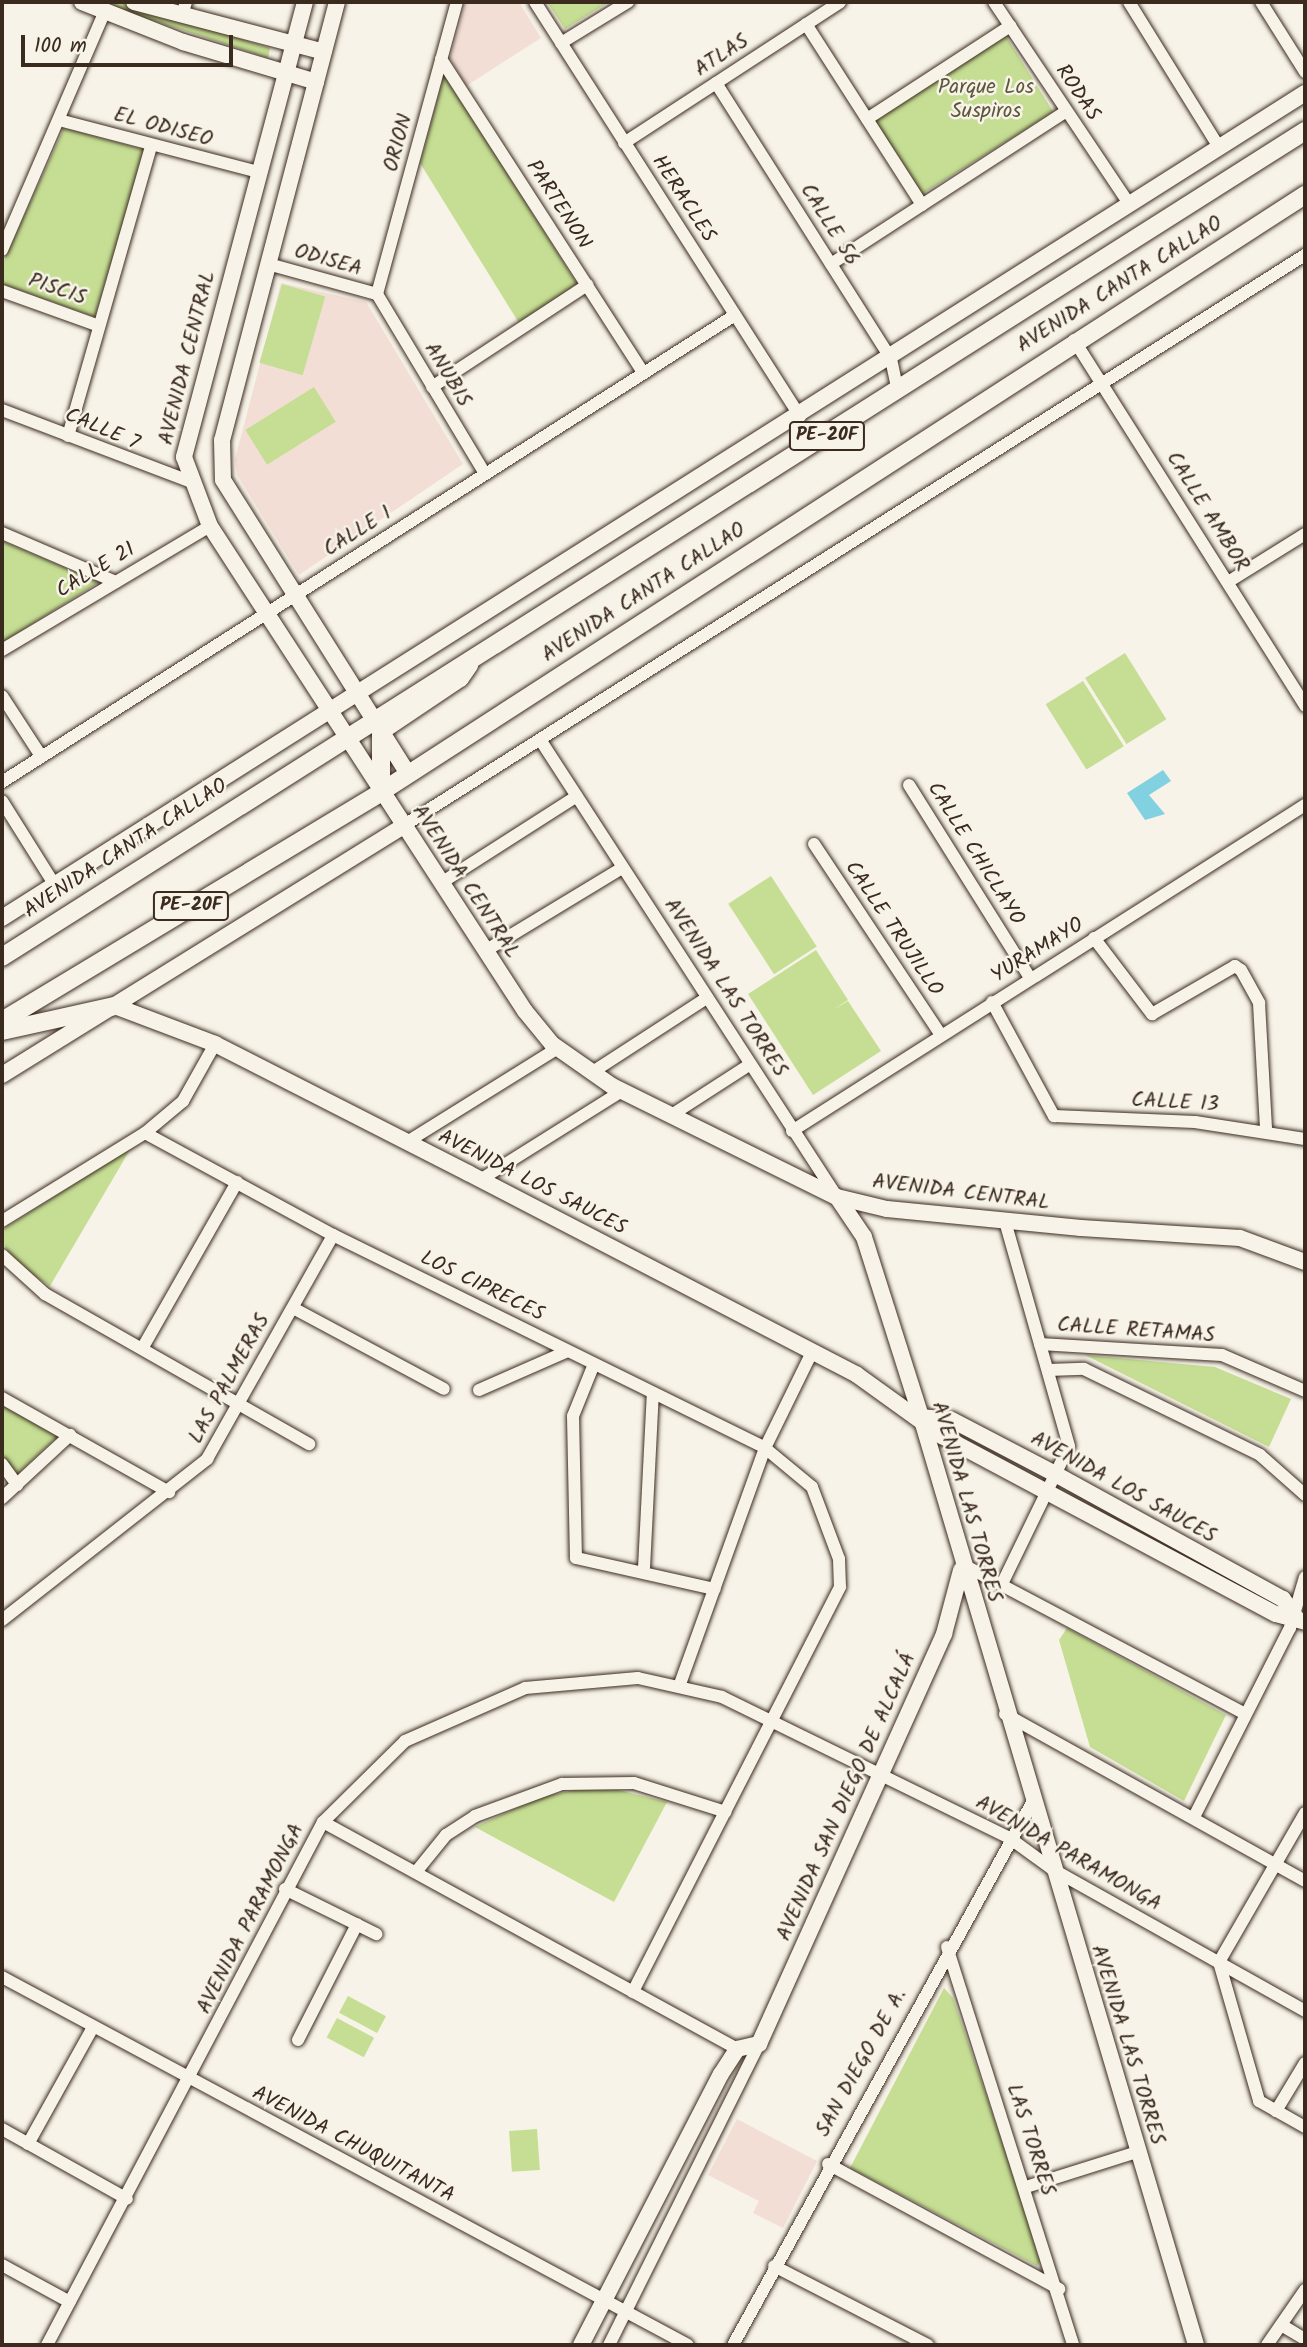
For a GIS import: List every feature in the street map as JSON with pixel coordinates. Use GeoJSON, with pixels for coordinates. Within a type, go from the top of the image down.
{"type":"FeatureCollection","features":[{"type":"Feature","properties":{"kind":"main road","name":"AVENIDA CANTA CALLAO"},"geometry":{"type":"LineString","coordinates":[[2,957],[344,734],[376,724],[476,654],[898,391],[1305,131]]}},
{"type":"Feature","properties":{"kind":"main road","name":"AVENIDA CANTA CALLAO"},"geometry":{"type":"LineString","coordinates":[[2,1021],[380,792],[1074,341],[1305,195]]}},
{"type":"Feature","properties":{"kind":"main road"},"geometry":{"type":"LineString","coordinates":[[376,724],[380,792]]}},
{"type":"Feature","properties":{"kind":"main road"},"geometry":{"type":"LineString","coordinates":[[2,1031],[115,1006]]}},
{"type":"Feature","properties":{"kind":"street"},"geometry":{"type":"LineString","coordinates":[[82,2],[104,13],[285,75],[316,82]]}},
{"type":"Feature","properties":{"kind":"street"},"geometry":{"type":"LineString","coordinates":[[134,2],[184,9],[293,45],[324,52]]}},
{"type":"Feature","properties":{"kind":"street","name":"AVENIDA CENTRAL"},"geometry":{"type":"LineString","coordinates":[[305,2],[189,424],[184,457],[189,481],[210,526],[380,792],[485,951],[558,1048],[591,1073],[622,1091],[837,1197],[1005,1221],[1240,1237],[1305,1262]]}},
{"type":"Feature","properties":{"kind":"street"},"geometry":{"type":"LineString","coordinates":[[337,2],[222,440],[223,480],[408,774]]}},
{"type":"Feature","properties":{"kind":"street","name":"ORION"},"geometry":{"type":"LineString","coordinates":[[377,295],[457,2]]}},
{"type":"Feature","properties":{"kind":"street","name":"HERACLES"},"geometry":{"type":"LineString","coordinates":[[535,2],[800,417]]}},
{"type":"Feature","properties":{"kind":"street"},"geometry":{"type":"LineString","coordinates":[[561,43],[628,2]]}},
{"type":"Feature","properties":{"kind":"street","name":"ATLAS"},"geometry":{"type":"LineString","coordinates":[[624,142],[840,2]]}},
{"type":"Feature","properties":{"kind":"street","name":"RODAS"},"geometry":{"type":"LineString","coordinates":[[994,2],[1065,112],[1130,205]]}},
{"type":"Feature","properties":{"kind":"street"},"geometry":{"type":"LineString","coordinates":[[1129,2],[1219,148]]}},
{"type":"Feature","properties":{"kind":"street"},"geometry":{"type":"LineString","coordinates":[[1261,2],[1305,72]]}},
{"type":"Feature","properties":{"kind":"street"},"geometry":{"type":"LineString","coordinates":[[2,250],[104,13]]}},
{"type":"Feature","properties":{"kind":"street"},"geometry":{"type":"LineString","coordinates":[[806,24],[922,205]]}},
{"type":"Feature","properties":{"kind":"street"},"geometry":{"type":"LineString","coordinates":[[867,119],[1010,26]]}},
{"type":"Feature","properties":{"kind":"street","name":"PARTENON"},"geometry":{"type":"LineString","coordinates":[[442,59],[642,371]]}},
{"type":"Feature","properties":{"kind":"street","name":"CALLE 56"},"geometry":{"type":"LineString","coordinates":[[716,83],[891,359],[898,391]]}},
{"type":"Feature","properties":{"kind":"street","name":"AVENIDA CANTA CALLAO"},"geometry":{"type":"LineString","coordinates":[[2,918],[331,715],[1305,93]]}},
{"type":"Feature","properties":{"kind":"street"},"geometry":{"type":"LineString","coordinates":[[831,264],[1065,112]]}},
{"type":"Feature","properties":{"kind":"street","name":"EL ODISEO"},"geometry":{"type":"LineString","coordinates":[[59,120],[258,172]]}},
{"type":"Feature","properties":{"kind":"street"},"geometry":{"type":"LineString","coordinates":[[68,436],[151,146]]}},
{"type":"Feature","properties":{"kind":"street"},"geometry":{"type":"LineString","coordinates":[[2,1075],[541,741],[1105,386],[1305,255]]}},
{"type":"Feature","properties":{"kind":"street","name":"ODISEA"},"geometry":{"type":"LineString","coordinates":[[268,264],[377,295]]}},
{"type":"Feature","properties":{"kind":"street"},"geometry":{"type":"LineString","coordinates":[[432,387],[587,285]]}},
{"type":"Feature","properties":{"kind":"street","name":"PISCIS"},"geometry":{"type":"LineString","coordinates":[[2,291],[99,326]]}},
{"type":"Feature","properties":{"kind":"street","name":"ANUBIS"},"geometry":{"type":"LineString","coordinates":[[377,295],[485,474]]}},
{"type":"Feature","properties":{"kind":"street","name":"CALLE 1"},"geometry":{"type":"LineString","coordinates":[[2,782],[642,371],[735,316]]}},
{"type":"Feature","properties":{"kind":"street","name":"CALLE AMBOR"},"geometry":{"type":"LineString","coordinates":[[1074,341],[1105,386],[1305,706]]}},
{"type":"Feature","properties":{"kind":"street","name":"CALLE 7"},"geometry":{"type":"LineString","coordinates":[[2,410],[189,481]]}},
{"type":"Feature","properties":{"kind":"street","name":"CALLE 21"},"geometry":{"type":"LineString","coordinates":[[2,650],[210,526]]}},
{"type":"Feature","properties":{"kind":"street"},"geometry":{"type":"LineString","coordinates":[[2,533],[116,582]]}},
{"type":"Feature","properties":{"kind":"street"},"geometry":{"type":"LineString","coordinates":[[1228,582],[1304,538]]}},
{"type":"Feature","properties":{"kind":"street"},"geometry":{"type":"LineString","coordinates":[[2,696],[41,756]]}},
{"type":"Feature","properties":{"kind":"street","name":"AVENIDA LAS TORRES"},"geometry":{"type":"LineString","coordinates":[[541,741],[705,999],[864,1237],[921,1417],[1005,1713],[1196,2345]]}},
{"type":"Feature","properties":{"kind":"street","name":"CALLE CHICLAYO"},"geometry":{"type":"LineString","coordinates":[[909,785],[1030,978]]}},
{"type":"Feature","properties":{"kind":"street"},"geometry":{"type":"LineString","coordinates":[[441,883],[577,796]]}},
{"type":"Feature","properties":{"kind":"street"},"geometry":{"type":"LineString","coordinates":[[2,801],[56,887]]}},
{"type":"Feature","properties":{"kind":"street","name":"YURAMAYO"},"geometry":{"type":"LineString","coordinates":[[792,1131],[1305,805]]}},
{"type":"Feature","properties":{"kind":"street","name":"CALLE TRUJILLO"},"geometry":{"type":"LineString","coordinates":[[814,844],[941,1035]]}},
{"type":"Feature","properties":{"kind":"street"},"geometry":{"type":"LineString","coordinates":[[485,951],[622,867]]}},
{"type":"Feature","properties":{"kind":"street"},"geometry":{"type":"LineString","coordinates":[[1094,938],[1152,1014],[1235,966],[1241,970],[1259,1003],[1266,1129]]}},
{"type":"Feature","properties":{"kind":"street"},"geometry":{"type":"LineString","coordinates":[[591,1073],[705,999]]}},
{"type":"Feature","properties":{"kind":"street","name":"CALLE 13"},"geometry":{"type":"LineString","coordinates":[[992,1002],[1046,1107],[1062,1118],[1266,1129],[1305,1139]]}},
{"type":"Feature","properties":{"kind":"street","name":"AVENIDA LOS SAUCES"},"geometry":{"type":"LineString","coordinates":[[115,1006],[215,1044],[813,1352],[921,1417],[942,1436],[1276,1614],[1300,1619]]}},
{"type":"Feature","properties":{"kind":"street"},"geometry":{"type":"LineString","coordinates":[[2,1221],[145,1133],[183,1101],[215,1044]]}},
{"type":"Feature","properties":{"kind":"street"},"geometry":{"type":"LineString","coordinates":[[407,1142],[558,1048]]}},
{"type":"Feature","properties":{"kind":"street"},"geometry":{"type":"LineString","coordinates":[[670,1116],[749,1065]]}},
{"type":"Feature","properties":{"kind":"street"},"geometry":{"type":"LineString","coordinates":[[480,1180],[622,1091]]}},
{"type":"Feature","properties":{"kind":"street","name":"LOS CIPRECES"},"geometry":{"type":"LineString","coordinates":[[145,1133],[333,1235],[765,1448],[802,1476],[819,1499],[842,1573],[773,1721],[633,1992]]}},
{"type":"Feature","properties":{"kind":"street"},"geometry":{"type":"LineString","coordinates":[[144,1347],[237,1182]]}},
{"type":"Feature","properties":{"kind":"street"},"geometry":{"type":"LineString","coordinates":[[1002,1584],[1069,1446],[1005,1221]]}},
{"type":"Feature","properties":{"kind":"street","name":"LAS PALMERAS"},"geometry":{"type":"LineString","coordinates":[[2,1620],[144,1503],[169,1492],[207,1459],[333,1235]]}},
{"type":"Feature","properties":{"kind":"street"},"geometry":{"type":"LineString","coordinates":[[2,1255],[45,1294],[241,1400],[309,1444]]}},
{"type":"Feature","properties":{"kind":"street"},"geometry":{"type":"LineString","coordinates":[[293,1308],[444,1389]]}},
{"type":"Feature","properties":{"kind":"street","name":"CALLE RETAMAS"},"geometry":{"type":"LineString","coordinates":[[1040,1344],[1222,1354],[1305,1391]]}},
{"type":"Feature","properties":{"kind":"street"},"geometry":{"type":"LineString","coordinates":[[479,1390],[568,1351]]}},
{"type":"Feature","properties":{"kind":"street"},"geometry":{"type":"LineString","coordinates":[[680,1684],[765,1448],[813,1352]]}},
{"type":"Feature","properties":{"kind":"street"},"geometry":{"type":"LineString","coordinates":[[594,1364],[573,1416],[573,1550],[583,1561],[644,1568],[715,1588]]}},
{"type":"Feature","properties":{"kind":"street"},"geometry":{"type":"LineString","coordinates":[[1048,1370],[1084,1369],[1260,1455],[1305,1495]]}},
{"type":"Feature","properties":{"kind":"street"},"geometry":{"type":"LineString","coordinates":[[644,1568],[653,1393]]}},
{"type":"Feature","properties":{"kind":"street"},"geometry":{"type":"LineString","coordinates":[[2,1398],[169,1492]]}},
{"type":"Feature","properties":{"kind":"street","name":"AVENIDA LOS SAUCES"},"geometry":{"type":"LineString","coordinates":[[921,1417],[952,1420],[1057,1475],[1283,1599],[1300,1619]]}},
{"type":"Feature","properties":{"kind":"street"},"geometry":{"type":"LineString","coordinates":[[2,1498],[70,1435]]}},
{"type":"Feature","properties":{"kind":"street"},"geometry":{"type":"LineString","coordinates":[[2,1465],[17,1485]]}},
{"type":"Feature","properties":{"kind":"street"},"geometry":{"type":"LineString","coordinates":[[962,1564],[1245,1714]]}},
{"type":"Feature","properties":{"kind":"street","name":"AVENIDA SAN DIEGO DE ALCALÁ"},"geometry":{"type":"LineString","coordinates":[[609,2345],[759,2044],[944,1634],[962,1564]]}},
{"type":"Feature","properties":{"kind":"street"},"geometry":{"type":"LineString","coordinates":[[1195,1815],[1245,1714],[1300,1619],[1305,1577]]}},
{"type":"Feature","properties":{"kind":"street","name":"AVENIDA PARAMONGA"},"geometry":{"type":"LineString","coordinates":[[47,2345],[191,2081],[285,1889],[323,1822],[405,1741],[525,1688],[600,1678],[680,1684],[773,1721],[1008,1837],[1052,1869],[1305,2011]]}},
{"type":"Feature","properties":{"kind":"street"},"geometry":{"type":"LineString","coordinates":[[1005,1713],[1195,1815],[1305,1881]]}},
{"type":"Feature","properties":{"kind":"street"},"geometry":{"type":"LineString","coordinates":[[416,1872],[446,1835],[475,1816],[562,1784],[634,1783],[726,1812]]}},
{"type":"Feature","properties":{"kind":"street","name":"SAN DIEGO DE A."},"geometry":{"type":"LineString","coordinates":[[733,2345],[947,1947],[1008,1837],[1032,1803]]}},
{"type":"Feature","properties":{"kind":"street"},"geometry":{"type":"LineString","coordinates":[[1305,1813],[1219,1962],[1259,2101],[1305,2127]]}},
{"type":"Feature","properties":{"kind":"street"},"geometry":{"type":"LineString","coordinates":[[323,1822],[737,2049],[759,2044]]}},
{"type":"Feature","properties":{"kind":"street"},"geometry":{"type":"LineString","coordinates":[[285,1889],[376,1934]]}},
{"type":"Feature","properties":{"kind":"street"},"geometry":{"type":"LineString","coordinates":[[298,2039],[357,1924]]}},
{"type":"Feature","properties":{"kind":"street","name":"LAS TORRES"},"geometry":{"type":"LineString","coordinates":[[947,1947],[1059,2288],[1073,2345]]}},
{"type":"Feature","properties":{"kind":"street","name":"AVENIDA CHUQUITANTA"},"geometry":{"type":"LineString","coordinates":[[2,1977],[191,2081],[688,2345]]}},
{"type":"Feature","properties":{"kind":"street"},"geometry":{"type":"LineString","coordinates":[[29,2144],[93,2027]]}},
{"type":"Feature","properties":{"kind":"street"},"geometry":{"type":"LineString","coordinates":[[581,2345],[737,2049]]}},
{"type":"Feature","properties":{"kind":"street"},"geometry":{"type":"LineString","coordinates":[[1276,2111],[1305,2063]]}},
{"type":"Feature","properties":{"kind":"street"},"geometry":{"type":"LineString","coordinates":[[2,2129],[127,2199]]}},
{"type":"Feature","properties":{"kind":"street"},"geometry":{"type":"LineString","coordinates":[[1026,2187],[1137,2152]]}},
{"type":"Feature","properties":{"kind":"street"},"geometry":{"type":"LineString","coordinates":[[828,2164],[1059,2288]]}},
{"type":"Feature","properties":{"kind":"street"},"geometry":{"type":"LineString","coordinates":[[2,2265],[71,2302]]}},
{"type":"Feature","properties":{"kind":"street"},"geometry":{"type":"LineString","coordinates":[[774,2266],[928,2345]]}},
{"type":"Feature","properties":{"kind":"street"},"geometry":{"type":"LineString","coordinates":[[1267,2345],[1283,2326],[1305,2290]]}},
{"type":"Feature","properties":{"kind":"street"},"geometry":{"type":"LineString","coordinates":[[1283,2326],[1305,2339]]}},
{"type":"Feature","properties":{"kind":"shaded area"},"geometry":{"type":"Polygon","coordinates":[[[466,2],[519,2],[541,38],[466,86],[450,58],[466,2]]]}},
{"type":"Feature","properties":{"kind":"shaded area"},"geometry":{"type":"Polygon","coordinates":[[[281,283],[366,302],[463,464],[299,575],[237,475],[235,459],[281,283]]]}},
{"type":"Feature","properties":{"kind":"shaded area"},"geometry":{"type":"Polygon","coordinates":[[[737,2119],[817,2161],[783,2228],[753,2213],[759,2201],[708,2175],[737,2119]]]}},
{"type":"Feature","properties":{"kind":"green space"},"geometry":{"type":"Polygon","coordinates":[[[96,2],[121,2],[270,48],[268,58],[96,2]]]}},
{"type":"Feature","properties":{"kind":"green space"},"geometry":{"type":"Polygon","coordinates":[[[547,2],[609,2],[565,29],[547,2]]]}},
{"type":"Feature","properties":{"kind":"green space","name":"Parque Los Suspiros"},"geometry":{"type":"Polygon","coordinates":[[[1004,33],[1053,112],[918,196],[869,117],[1004,33]]]}},
{"type":"Feature","properties":{"kind":"green space"},"geometry":{"type":"Polygon","coordinates":[[[444,74],[578,285],[519,323],[420,163],[444,74]]]}},
{"type":"Feature","properties":{"kind":"green space"},"geometry":{"type":"Polygon","coordinates":[[[64,128],[145,150],[95,317],[2,284],[2,265],[64,128]]]}},
{"type":"Feature","properties":{"kind":"green space"},"geometry":{"type":"Polygon","coordinates":[[[282,284],[325,296],[303,375],[259,363],[282,284]]]}},
{"type":"Feature","properties":{"kind":"green space"},"geometry":{"type":"Polygon","coordinates":[[[314,387],[336,422],[267,465],[245,430],[314,387]]]}},
{"type":"Feature","properties":{"kind":"green space"},"geometry":{"type":"Polygon","coordinates":[[[2,541],[99,582],[2,643],[2,541]]]}},
{"type":"Feature","properties":{"kind":"green space"},"geometry":{"type":"Polygon","coordinates":[[[1125,653],[1166,719],[1126,744],[1085,678],[1125,653]]]}},
{"type":"Feature","properties":{"kind":"green space"},"geometry":{"type":"Polygon","coordinates":[[[1083,681],[1124,746],[1086,770],[1046,704],[1083,681]]]}},
{"type":"Feature","properties":{"kind":"green space"},"geometry":{"type":"Polygon","coordinates":[[[771,876],[817,946],[774,974],[728,904],[771,876]]]}},
{"type":"Feature","properties":{"kind":"green space"},"geometry":{"type":"Polygon","coordinates":[[[816,950],[848,1000],[833,1010],[848,1001],[881,1051],[813,1095],[748,994],[816,950]]]}},
{"type":"Feature","properties":{"kind":"green space"},"geometry":{"type":"Polygon","coordinates":[[[131,1148],[50,1286],[18,1265],[2,1242],[2,1230],[131,1148]]]}},
{"type":"Feature","properties":{"kind":"green space"},"geometry":{"type":"Polygon","coordinates":[[[1085,1355],[1215,1367],[1291,1399],[1269,1447],[1085,1355]]]}},
{"type":"Feature","properties":{"kind":"green space"},"geometry":{"type":"Polygon","coordinates":[[[2,1404],[58,1436],[15,1476],[2,1457],[2,1404]]]}},
{"type":"Feature","properties":{"kind":"green space"},"geometry":{"type":"Polygon","coordinates":[[[1067,1628],[1226,1715],[1184,1801],[1090,1747],[1059,1640],[1067,1628]]]}},
{"type":"Feature","properties":{"kind":"green space"},"geometry":{"type":"Polygon","coordinates":[[[598,1785],[667,1802],[614,1902],[475,1827],[541,1797],[598,1785]]]}},
{"type":"Feature","properties":{"kind":"green space"},"geometry":{"type":"Polygon","coordinates":[[[944,1988],[953,1998],[1042,2259],[1037,2266],[850,2168],[944,1988]]]}},
{"type":"Feature","properties":{"kind":"green space"},"geometry":{"type":"Polygon","coordinates":[[[348,1996],[386,2016],[377,2033],[339,2013],[348,1996]]]}},
{"type":"Feature","properties":{"kind":"green space"},"geometry":{"type":"Polygon","coordinates":[[[337,2018],[374,2038],[364,2057],[327,2037],[337,2018]]]}},
{"type":"Feature","properties":{"kind":"green space"},"geometry":{"type":"Polygon","coordinates":[[[537,2129],[540,2170],[512,2172],[509,2131],[537,2129]]]}},
{"type":"Feature","properties":{"kind":"water"},"geometry":{"type":"Polygon","coordinates":[[[1163,770],[1171,781],[1149,795],[1165,814],[1145,820],[1127,793],[1163,770]]]}}]}
